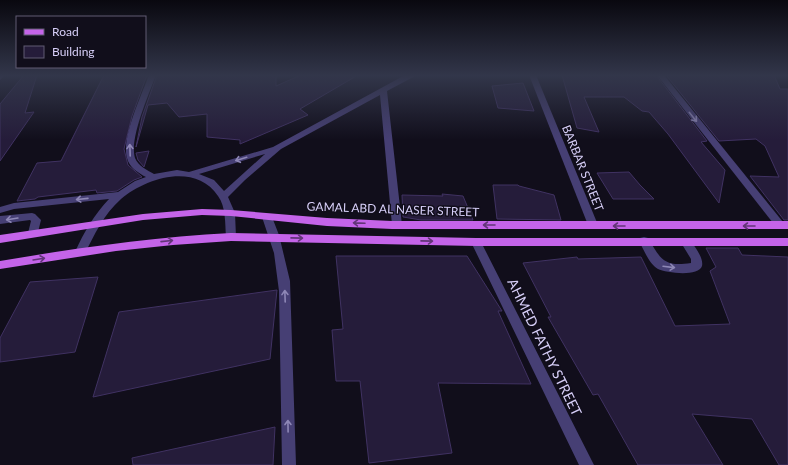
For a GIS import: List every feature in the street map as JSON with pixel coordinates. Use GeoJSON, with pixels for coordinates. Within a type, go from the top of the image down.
{"type":"FeatureCollection","features":[{"type":"Feature","properties":{"kind":"main road","name":"GAMAL ABD AL NASER STREET"},"geometry":{"type":"LineString","coordinates":[[0,238],[176,213],[231,213],[327,222],[397,225],[784,225]]}},
{"type":"Feature","properties":{"kind":"main road"},"geometry":{"type":"LineString","coordinates":[[0,265],[80,252],[168,241],[232,237],[476,242],[788,242]]}},
{"type":"Feature","properties":{"kind":"street"},"geometry":{"type":"LineString","coordinates":[[146,97],[133,133],[129,150],[135,166],[154,178]]}},
{"type":"Feature","properties":{"kind":"street"},"geometry":{"type":"LineString","coordinates":[[189,174],[278,147],[371,97]]}},
{"type":"Feature","properties":{"kind":"street"},"geometry":{"type":"LineString","coordinates":[[384,97],[397,225]]}},
{"type":"Feature","properties":{"kind":"street","name":"BARBAR STREET"},"geometry":{"type":"LineString","coordinates":[[541,97],[594,226]]}},
{"type":"Feature","properties":{"kind":"street"},"geometry":{"type":"LineString","coordinates":[[678,97],[784,225]]}},
{"type":"Feature","properties":{"kind":"street"},"geometry":{"type":"LineString","coordinates":[[224,196],[242,178],[278,147]]}},
{"type":"Feature","properties":{"kind":"street"},"geometry":{"type":"LineString","coordinates":[[80,252],[85,238],[94,224],[120,195],[142,182],[172,174],[202,176],[211,181],[224,196],[231,213],[232,237]]}},
{"type":"Feature","properties":{"kind":"street"},"geometry":{"type":"LineString","coordinates":[[0,210],[14,206],[120,195]]}},
{"type":"Feature","properties":{"kind":"street"},"geometry":{"type":"LineString","coordinates":[[0,220],[32,216],[36,220],[33,233]]}},
{"type":"Feature","properties":{"kind":"street"},"geometry":{"type":"LineString","coordinates":[[267,217],[276,237],[284,274],[288,465]]}},
{"type":"Feature","properties":{"kind":"street"},"geometry":{"type":"LineString","coordinates":[[644,241],[659,265],[668,268],[694,268],[697,265],[696,258],[685,241]]}},
{"type":"Feature","properties":{"kind":"street","name":"AHMED FATHY STREET"},"geometry":{"type":"LineString","coordinates":[[476,242],[587,465]]}},
{"type":"Feature","properties":{"kind":"building"},"geometry":{"type":"Polygon","coordinates":[[[6,97],[30,97],[25,113],[34,112],[0,161],[0,104],[6,97]]]}},
{"type":"Feature","properties":{"kind":"building"},"geometry":{"type":"Polygon","coordinates":[[[93,97],[139,97],[132,116],[124,149],[128,165],[142,177],[134,180],[117,191],[97,193],[96,190],[17,201],[37,163],[61,161],[93,97]]]}},
{"type":"Feature","properties":{"kind":"building"},"geometry":{"type":"Polygon","coordinates":[[[149,97],[321,97],[300,109],[308,115],[240,144],[240,140],[207,137],[207,114],[179,117],[167,103],[148,105],[136,147],[142,117],[149,97]]]}},
{"type":"Feature","properties":{"kind":"building"},"geometry":{"type":"Polygon","coordinates":[[[495,97],[528,97],[534,111],[498,108],[495,97]]]}},
{"type":"Feature","properties":{"kind":"building"},"geometry":{"type":"Polygon","coordinates":[[[568,97],[673,97],[707,141],[701,142],[725,170],[719,203],[668,134],[649,112],[642,111],[624,97],[584,97],[599,132],[577,128],[568,97]]]}},
{"type":"Feature","properties":{"kind":"building"},"geometry":{"type":"Polygon","coordinates":[[[683,97],[788,97],[788,220],[784,220],[750,176],[779,177],[765,146],[756,139],[719,141],[683,97]]]}},
{"type":"Feature","properties":{"kind":"building"},"geometry":{"type":"Polygon","coordinates":[[[149,151],[144,167],[138,160],[136,153],[149,151]]]}},
{"type":"Feature","properties":{"kind":"building"},"geometry":{"type":"Polygon","coordinates":[[[629,172],[654,199],[613,199],[597,173],[629,172]]]}},
{"type":"Feature","properties":{"kind":"building"},"geometry":{"type":"Polygon","coordinates":[[[493,185],[518,185],[554,195],[561,220],[497,219],[493,185]]]}},
{"type":"Feature","properties":{"kind":"building"},"geometry":{"type":"Polygon","coordinates":[[[442,194],[463,196],[473,220],[421,220],[403,217],[402,195],[443,196],[442,194]]]}},
{"type":"Feature","properties":{"kind":"building"},"geometry":{"type":"Polygon","coordinates":[[[706,248],[738,248],[742,255],[788,257],[788,465],[779,465],[752,419],[692,414],[723,465],[638,465],[598,394],[593,395],[548,317],[551,317],[523,263],[577,257],[578,259],[641,257],[675,326],[730,324],[710,271],[716,267],[706,248]]]}},
{"type":"Feature","properties":{"kind":"building"},"geometry":{"type":"Polygon","coordinates":[[[336,256],[467,256],[502,311],[498,311],[531,384],[438,383],[452,453],[369,463],[360,381],[336,381],[332,330],[343,329],[336,256]]]}},
{"type":"Feature","properties":{"kind":"building"},"geometry":{"type":"Polygon","coordinates":[[[98,277],[75,352],[0,362],[0,338],[30,282],[98,277]]]}},
{"type":"Feature","properties":{"kind":"building"},"geometry":{"type":"Polygon","coordinates":[[[277,290],[270,359],[93,397],[119,312],[277,290]]]}},
{"type":"Feature","properties":{"kind":"building"},"geometry":{"type":"Polygon","coordinates":[[[275,427],[273,465],[133,465],[132,458],[275,427]]]}}]}
